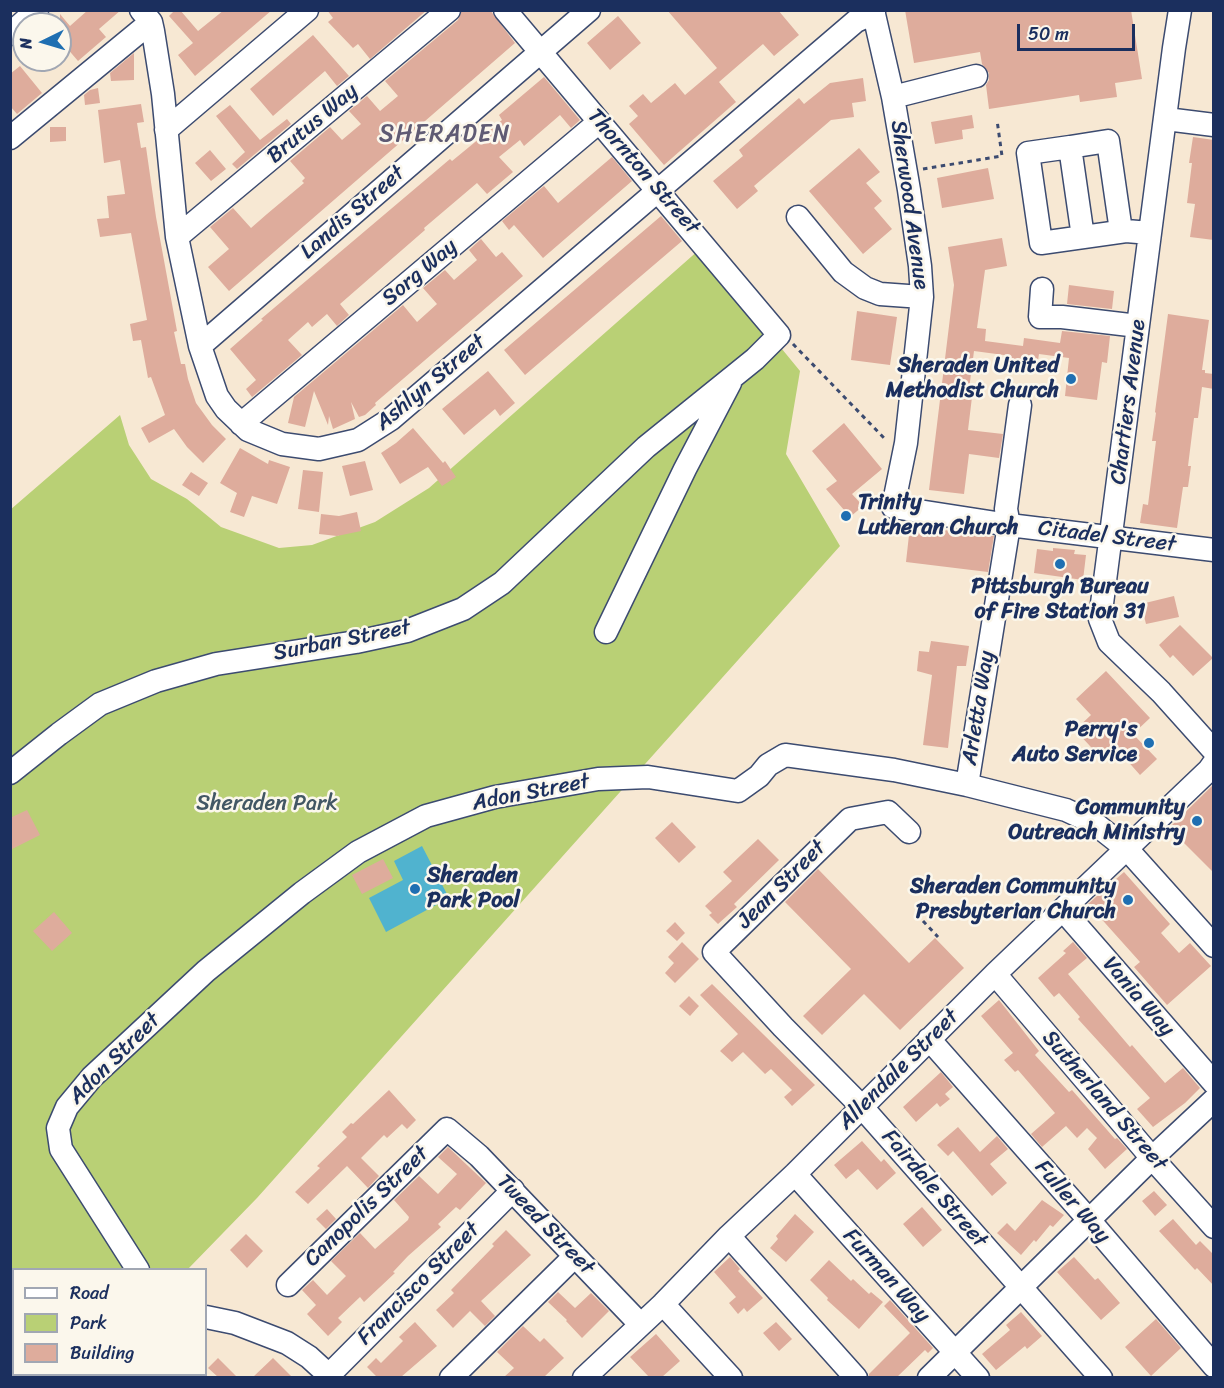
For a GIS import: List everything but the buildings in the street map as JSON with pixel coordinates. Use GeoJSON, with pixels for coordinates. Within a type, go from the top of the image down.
{"type":"FeatureCollection","features":[{"type":"Feature","properties":{"kind":"street"},"geometry":{"type":"LineString","coordinates":[[166,130],[307,10]]}},
{"type":"Feature","properties":{"kind":"street","name":"Brutus Way"},"geometry":{"type":"LineString","coordinates":[[177,237],[449,10]]}},
{"type":"Feature","properties":{"kind":"street","name":"Thornton Street"},"geometry":{"type":"LineString","coordinates":[[505,10],[779,335]]}},
{"type":"Feature","properties":{"kind":"street","name":"Landis Street"},"geometry":{"type":"LineString","coordinates":[[200,346],[589,10]]}},
{"type":"Feature","properties":{"kind":"street","name":"Chartiers Avenue"},"geometry":{"type":"LineString","coordinates":[[1180,10],[1173,48],[1166,119],[1100,619],[1109,642],[1161,692],[1214,751]]}},
{"type":"Feature","properties":{"kind":"street","name":"Ashlyn Street"},"geometry":{"type":"LineString","coordinates":[[146,16],[163,94],[177,237],[200,346],[217,396],[226,409],[248,430],[264,438],[282,444],[328,448],[357,440],[391,419],[856,21],[873,12]]}},
{"type":"Feature","properties":{"kind":"street","name":"Sherwood Avenue"},"geometry":{"type":"LineString","coordinates":[[873,12],[893,97],[906,172],[920,266],[922,297],[906,443],[893,507]]}},
{"type":"Feature","properties":{"kind":"street"},"geometry":{"type":"LineString","coordinates":[[10,138],[146,16]]}},
{"type":"Feature","properties":{"kind":"street"},"geometry":{"type":"LineString","coordinates":[[893,97],[976,76]]}},
{"type":"Feature","properties":{"kind":"street"},"geometry":{"type":"LineString","coordinates":[[1166,119],[1214,125]]}},
{"type":"Feature","properties":{"kind":"street","name":"Sorg Way"},"geometry":{"type":"LineString","coordinates":[[242,424],[599,122]]}},
{"type":"Feature","properties":{"kind":"street"},"geometry":{"type":"LineString","coordinates":[[1121,231],[1108,141],[1028,153],[1041,243],[1121,231],[1150,233]]}},
{"type":"Feature","properties":{"kind":"street"},"geometry":{"type":"LineString","coordinates":[[1070,147],[1083,237]]}},
{"type":"Feature","properties":{"kind":"street"},"geometry":{"type":"LineString","coordinates":[[798,217],[843,272],[865,288],[880,294],[922,297]]}},
{"type":"Feature","properties":{"kind":"street"},"geometry":{"type":"LineString","coordinates":[[1042,289],[1040,317],[1062,317],[1138,326]]}},
{"type":"Feature","properties":{"kind":"street","name":"Surban Street"},"geometry":{"type":"LineString","coordinates":[[10,773],[100,705],[156,681],[216,664],[356,642],[407,631],[463,609],[502,584],[646,447],[755,359],[779,335]]}},
{"type":"Feature","properties":{"kind":"street"},"geometry":{"type":"LineString","coordinates":[[606,632],[685,469],[735,374]]}},
{"type":"Feature","properties":{"kind":"street","name":"Arletta Way"},"geometry":{"type":"LineString","coordinates":[[967,785],[1009,525],[1006,510],[1020,405]]}},
{"type":"Feature","properties":{"kind":"street","name":"Citadel Street"},"geometry":{"type":"LineString","coordinates":[[893,507],[1009,525],[1214,550]]}},
{"type":"Feature","properties":{"kind":"street","name":"Adon Street"},"geometry":{"type":"LineString","coordinates":[[137,1268],[61,1149],[58,1128],[66,1107],[108,1062],[206,971],[302,893],[358,852],[426,816],[495,797],[598,779],[648,777],[738,791],[759,776],[768,765],[785,755],[894,770],[967,785],[1066,810],[1094,822],[1127,849],[1214,946]]}},
{"type":"Feature","properties":{"kind":"street","name":"Allendale Street"},"geometry":{"type":"LineString","coordinates":[[594,1374],[640,1324],[663,1304],[729,1236],[795,1174],[995,974],[1214,763]]}},
{"type":"Feature","properties":{"kind":"street","name":"Jean Street"},"geometry":{"type":"LineString","coordinates":[[714,952],[849,819],[888,812],[909,832]]}},
{"type":"Feature","properties":{"kind":"street","name":"Vania Way"},"geometry":{"type":"LineString","coordinates":[[1063,910],[1214,1083]]}},
{"type":"Feature","properties":{"kind":"street","name":"Fairdale Street"},"geometry":{"type":"LineString","coordinates":[[714,952],[783,1027],[861,1106],[1101,1377]]}},
{"type":"Feature","properties":{"kind":"street","name":"Sutherland Street"},"geometry":{"type":"LineString","coordinates":[[995,974],[1214,1227]]}},
{"type":"Feature","properties":{"kind":"street","name":"Fuller Way"},"geometry":{"type":"LineString","coordinates":[[929,1039],[1214,1366]]}},
{"type":"Feature","properties":{"kind":"street"},"geometry":{"type":"LineString","coordinates":[[929,1377],[1214,1100]]}},
{"type":"Feature","properties":{"kind":"street","name":"Tweed Street"},"geometry":{"type":"LineString","coordinates":[[447,1129],[479,1156],[513,1190],[640,1324]]}},
{"type":"Feature","properties":{"kind":"street","name":"Canopolis Street"},"geometry":{"type":"LineString","coordinates":[[288,1285],[447,1129]]}},
{"type":"Feature","properties":{"kind":"street","name":"Furman Way"},"geometry":{"type":"LineString","coordinates":[[795,1174],[978,1377]]}},
{"type":"Feature","properties":{"kind":"street","name":"Francisco Street"},"geometry":{"type":"LineString","coordinates":[[329,1376],[513,1190]]}},
{"type":"Feature","properties":{"kind":"street"},"geometry":{"type":"LineString","coordinates":[[729,1236],[856,1377]]}},
{"type":"Feature","properties":{"kind":"street"},"geometry":{"type":"LineString","coordinates":[[451,1377],[575,1256]]}},
{"type":"Feature","properties":{"kind":"street"},"geometry":{"type":"LineString","coordinates":[[663,1304],[730,1377]]}},
{"type":"Feature","properties":{"kind":"street"},"geometry":{"type":"LineString","coordinates":[[207,1317],[235,1323],[287,1343],[309,1357],[329,1376]]}},
{"type":"Feature","properties":{"kind":"path"},"geometry":{"type":"LineString","coordinates":[[906,172],[1002,156],[997,120]]}},
{"type":"Feature","properties":{"kind":"path"},"geometry":{"type":"LineString","coordinates":[[779,335],[795,345],[884,438]]}},
{"type":"Feature","properties":{"kind":"path"},"geometry":{"type":"LineString","coordinates":[[922,921],[938,937]]}},
{"type":"Feature","properties":{"kind":"green space","name":"Sheraden Park"},"geometry":{"type":"Polygon","coordinates":[[[700,249],[800,371],[786,454],[840,546],[257,1198],[189,1268],[12,1268],[12,1376],[20,1376],[10,1377],[10,510],[120,415],[129,445],[151,479],[187,499],[221,527],[279,548],[312,545],[375,522],[429,488],[700,249]]]}},
{"type":"Feature","properties":{"kind":"water","name":"Sheraden Park Pool"},"geometry":{"type":"Polygon","coordinates":[[[422,846],[449,898],[386,932],[369,898],[403,880],[394,861],[422,846]]]}},
{"type":"Feature","properties":{"kind":"place","name":"Sheraden United Methodist Church"},"geometry":{"type":"Point","coordinates":[1071,379]}},
{"type":"Feature","properties":{"kind":"place","name":"Trinity Lutheran Church"},"geometry":{"type":"Point","coordinates":[846,516]}},
{"type":"Feature","properties":{"kind":"place","name":"Pittsburgh Bureau of Fire Station 31"},"geometry":{"type":"Point","coordinates":[1060,564]}},
{"type":"Feature","properties":{"kind":"place","name":"Perry's Auto Service"},"geometry":{"type":"Point","coordinates":[1149,743]}},
{"type":"Feature","properties":{"kind":"place","name":"Community Outreach Ministry"},"geometry":{"type":"Point","coordinates":[1197,821]}},
{"type":"Feature","properties":{"kind":"place","name":"Sheraden Park Pool"},"geometry":{"type":"Point","coordinates":[415,889]}},
{"type":"Feature","properties":{"kind":"place","name":"Sheraden Community Presbyterian Church"},"geometry":{"type":"Point","coordinates":[1128,900]}},
{"type":"Feature","properties":{"kind":"district","name":"SHERADEN"},"geometry":{"type":"Point","coordinates":[445,135]}}]}
